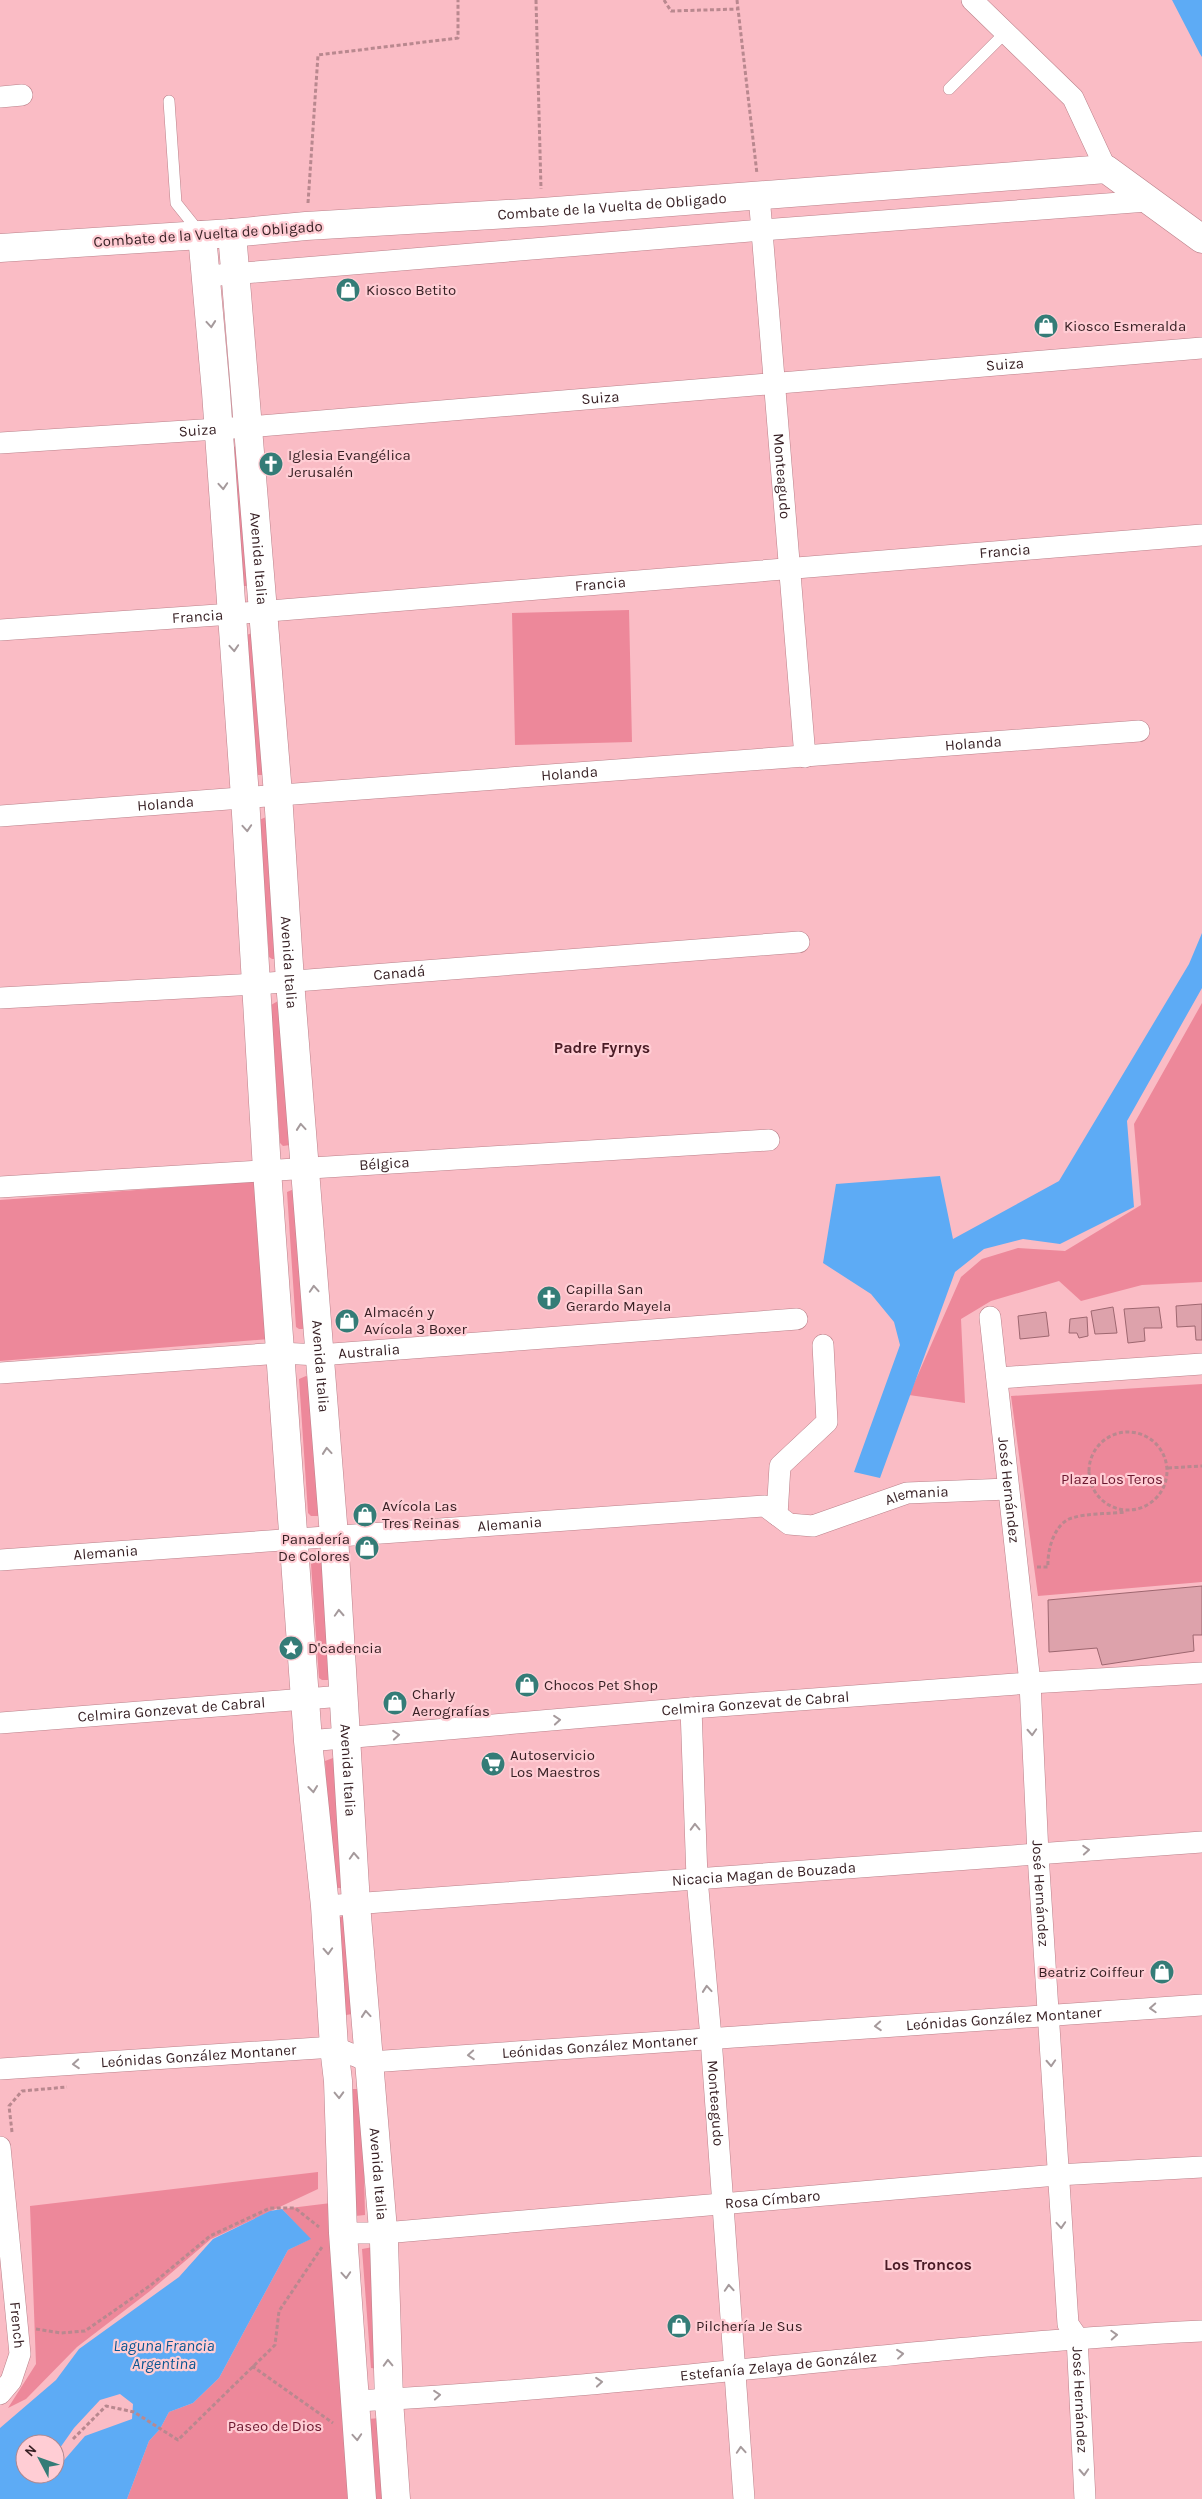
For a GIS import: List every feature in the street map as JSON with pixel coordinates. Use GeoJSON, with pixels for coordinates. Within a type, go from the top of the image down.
{"type":"FeatureCollection","features":[{"type":"Feature","properties":{"kind":"main road","name":"Combate de la Vuelta de Obligado"},"geometry":{"type":"LineString","coordinates":[[0,248],[232,233],[306,226],[542,212],[1106,169]]}},
{"type":"Feature","properties":{"kind":"main road"},"geometry":{"type":"LineString","coordinates":[[1106,169],[1147,201],[1202,239]]}},
{"type":"Feature","properties":{"kind":"main road","name":"Avenida Italia"},"geometry":{"type":"LineString","coordinates":[[232,233],[261,610],[278,794],[290,982],[334,1536],[356,1904],[384,2233],[389,2400],[396,2499]]}},
{"type":"Feature","properties":{"kind":"main road","name":"Avenida Italia"},"geometry":{"type":"LineString","coordinates":[[202,235],[207,276],[245,797],[267,1170],[293,1540],[308,1741],[325,1906],[338,2081],[330,2234],[355,2401],[362,2499]]}},
{"type":"Feature","properties":{"kind":"street"},"geometry":{"type":"LineString","coordinates":[[972,0],[1004,34],[1073,98],[1106,169]]}},
{"type":"Feature","properties":{"kind":"street"},"geometry":{"type":"LineString","coordinates":[[0,97],[22,95]]}},
{"type":"Feature","properties":{"kind":"street","name":"Monteagudo"},"geometry":{"type":"LineString","coordinates":[[759,194],[805,757]]}},
{"type":"Feature","properties":{"kind":"street"},"geometry":{"type":"LineString","coordinates":[[207,276],[762,230],[1147,201]]}},
{"type":"Feature","properties":{"kind":"street","name":"Suiza"},"geometry":{"type":"LineString","coordinates":[[0,443],[248,427],[1202,348]]}},
{"type":"Feature","properties":{"kind":"street","name":"Francia"},"geometry":{"type":"LineString","coordinates":[[0,630],[232,614],[261,610],[1202,535]]}},
{"type":"Feature","properties":{"kind":"street","name":"Holanda"},"geometry":{"type":"LineString","coordinates":[[0,816],[1139,731]]}},
{"type":"Feature","properties":{"kind":"street","name":"Canadá"},"geometry":{"type":"LineString","coordinates":[[0,998],[290,982],[799,942]]}},
{"type":"Feature","properties":{"kind":"street","name":"Bélgica"},"geometry":{"type":"LineString","coordinates":[[0,1187],[769,1140]]}},
{"type":"Feature","properties":{"kind":"street","name":"José Hernández"},"geometry":{"type":"LineString","coordinates":[[990,1317],[1030,1683],[1057,2176],[1068,2324],[1077,2337],[1085,2499]]}},
{"type":"Feature","properties":{"kind":"street","name":"Australia"},"geometry":{"type":"LineString","coordinates":[[0,1373],[280,1354],[319,1355],[797,1319]]}},
{"type":"Feature","properties":{"kind":"street"},"geometry":{"type":"LineString","coordinates":[[777,1515],[780,1466],[827,1422],[823,1345]]}},
{"type":"Feature","properties":{"kind":"street"},"geometry":{"type":"LineString","coordinates":[[998,1378],[1202,1364]]}},
{"type":"Feature","properties":{"kind":"street","name":"Alemania"},"geometry":{"type":"LineString","coordinates":[[0,1560],[765,1506],[789,1524],[813,1526],[907,1493],[1008,1489]]}},
{"type":"Feature","properties":{"kind":"street","name":"Celmira Gonzevat de Cabral"},"geometry":{"type":"LineString","coordinates":[[308,1741],[690,1708],[1030,1683],[1202,1674]]}},
{"type":"Feature","properties":{"kind":"street","name":"Celmira Gonzevat de Cabral"},"geometry":{"type":"LineString","coordinates":[[0,1723],[343,1696]]}},
{"type":"Feature","properties":{"kind":"street","name":"Monteagudo"},"geometry":{"type":"LineString","coordinates":[[690,1708],[698,1878],[744,2499]]}},
{"type":"Feature","properties":{"kind":"street","name":"Nicacia Magan de Bouzada"},"geometry":{"type":"LineString","coordinates":[[325,1906],[1202,1842]]}},
{"type":"Feature","properties":{"kind":"street","name":"Leónidas González Montaner"},"geometry":{"type":"LineString","coordinates":[[0,2069],[334,2047],[370,2062],[1202,2005]]}},
{"type":"Feature","properties":{"kind":"street","name":"French"},"geometry":{"type":"LineString","coordinates":[[6,2141],[20,2354],[6,2388]]}},
{"type":"Feature","properties":{"kind":"street","name":"Rosa Címbaro"},"geometry":{"type":"LineString","coordinates":[[330,2234],[384,2233],[1057,2176],[1202,2167]]}},
{"type":"Feature","properties":{"kind":"street","name":"Estefanía Zelaya de González"},"geometry":{"type":"LineString","coordinates":[[355,2401],[389,2400],[735,2370],[1077,2337],[1202,2331]]}},
{"type":"Feature","properties":{"kind":"lane"},"geometry":{"type":"LineString","coordinates":[[949,89],[1004,34]]}},
{"type":"Feature","properties":{"kind":"lane"},"geometry":{"type":"LineString","coordinates":[[169,101],[176,203],[202,235]]}},
{"type":"Feature","properties":{"kind":"path"},"geometry":{"type":"LineString","coordinates":[[306,226],[314,140],[318,55],[458,38],[458,0]]}},
{"type":"Feature","properties":{"kind":"path"},"geometry":{"type":"LineString","coordinates":[[536,0],[542,212]]}},
{"type":"Feature","properties":{"kind":"path"},"geometry":{"type":"LineString","coordinates":[[664,0],[671,11],[738,9]]}},
{"type":"Feature","properties":{"kind":"path"},"geometry":{"type":"LineString","coordinates":[[737,0],[759,194]]}},
{"type":"Feature","properties":{"kind":"path"},"geometry":{"type":"LineString","coordinates":[[1017,1566],[1048,1567],[1047,1552],[1055,1534],[1070,1518],[1129,1511],[1141,1509],[1157,1498],[1165,1484],[1168,1468],[1160,1447],[1138,1432],[1118,1431],[1092,1451],[1087,1473],[1097,1497],[1112,1509],[1129,1511]]}},
{"type":"Feature","properties":{"kind":"path"},"geometry":{"type":"LineString","coordinates":[[1168,1468],[1202,1466]]}},
{"type":"Feature","properties":{"kind":"path"},"geometry":{"type":"LineString","coordinates":[[6,2141],[9,2106],[22,2091],[70,2086]]}},
{"type":"Feature","properties":{"kind":"path"},"geometry":{"type":"LineString","coordinates":[[20,2354],[32,2328],[61,2333],[85,2331],[151,2284],[210,2236],[270,2208],[296,2208],[330,2234],[279,2311],[274,2345],[178,2440],[134,2412],[106,2406],[73,2439]]}},
{"type":"Feature","properties":{"kind":"path"},"geometry":{"type":"LineString","coordinates":[[252,2366],[336,2425]]}},
{"type":"Feature","properties":{"kind":"green space"},"geometry":{"type":"Polygon","coordinates":[[[238,446],[251,586],[244,586],[233,447],[238,446]]]}},
{"type":"Feature","properties":{"kind":"green space"},"geometry":{"type":"Polygon","coordinates":[[[629,610],[632,742],[515,745],[512,613],[629,610]]]}},
{"type":"Feature","properties":{"kind":"green space"},"geometry":{"type":"Polygon","coordinates":[[[252,633],[264,775],[257,775],[244,636],[252,633]]]}},
{"type":"Feature","properties":{"kind":"green space"},"geometry":{"type":"Polygon","coordinates":[[[266,817],[279,959],[269,957],[259,820],[266,817]]]}},
{"type":"Feature","properties":{"kind":"green space"},"geometry":{"type":"Polygon","coordinates":[[[278,1001],[290,1145],[283,1146],[280,1143],[271,1005],[278,1001]]]}},
{"type":"Feature","properties":{"kind":"green space"},"geometry":{"type":"Polygon","coordinates":[[[1202,1003],[1202,1282],[1142,1285],[1081,1301],[1059,1281],[991,1301],[961,1319],[965,1403],[909,1395],[961,1277],[982,1259],[1018,1248],[1065,1251],[1141,1205],[1134,1124],[1202,1003]]]}},
{"type":"Feature","properties":{"kind":"green space"},"geometry":{"type":"Polygon","coordinates":[[[259,1181],[269,1339],[0,1361],[0,1200],[259,1181]]]}},
{"type":"Feature","properties":{"kind":"green space"},"geometry":{"type":"Polygon","coordinates":[[[294,1189],[307,1329],[296,1327],[287,1192],[294,1189]]]}},
{"type":"Feature","properties":{"kind":"green space"},"geometry":{"type":"Polygon","coordinates":[[[306,1376],[310,1378],[321,1511],[318,1516],[311,1516],[308,1513],[299,1379],[306,1376]]]}},
{"type":"Feature","properties":{"kind":"green space","name":"Plaza Los Teros"},"geometry":{"type":"Polygon","coordinates":[[[1202,1384],[1202,1582],[1038,1596],[1011,1396],[1202,1384]]]}},
{"type":"Feature","properties":{"kind":"green space"},"geometry":{"type":"Polygon","coordinates":[[[319,1560],[322,1562],[330,1680],[319,1678],[311,1564],[319,1560]]]}},
{"type":"Feature","properties":{"kind":"green space"},"geometry":{"type":"Polygon","coordinates":[[[333,1758],[336,1760],[344,1888],[336,1888],[333,1885],[325,1761],[333,1758]]]}},
{"type":"Feature","properties":{"kind":"green space"},"geometry":{"type":"Polygon","coordinates":[[[345,1915],[352,2014],[346,2015],[343,2012],[338,1918],[345,1915]]]}},
{"type":"Feature","properties":{"kind":"green space"},"geometry":{"type":"Polygon","coordinates":[[[350,2089],[362,2089],[365,2215],[355,2216],[350,2089]]]}},
{"type":"Feature","properties":{"kind":"green space"},"geometry":{"type":"Polygon","coordinates":[[[318,2172],[318,2189],[211,2239],[150,2291],[77,2347],[26,2399],[8,2408],[36,2364],[30,2206],[318,2172]]]}},
{"type":"Feature","properties":{"kind":"green space","name":"Paseo de Dios"},"geometry":{"type":"Polygon","coordinates":[[[331,2203],[356,2499],[127,2499],[149,2441],[160,2429],[169,2412],[193,2403],[219,2378],[288,2250],[310,2239],[282,2209],[331,2203]]]}},
{"type":"Feature","properties":{"kind":"green space"},"geometry":{"type":"Polygon","coordinates":[[[373,2247],[381,2369],[371,2368],[362,2249],[373,2247]]]}},
{"type":"Feature","properties":{"kind":"green space"},"geometry":{"type":"Polygon","coordinates":[[[381,2418],[386,2499],[373,2499],[367,2419],[381,2418]]]}},
{"type":"Feature","properties":{"kind":"water"},"geometry":{"type":"Polygon","coordinates":[[[1172,0],[1202,0],[1202,57],[1200,54],[1172,0]]]}},
{"type":"Feature","properties":{"kind":"water"},"geometry":{"type":"Polygon","coordinates":[[[1202,933],[1202,988],[1127,1121],[1134,1207],[1060,1244],[1023,1239],[984,1249],[955,1272],[880,1478],[854,1472],[900,1345],[894,1322],[871,1294],[823,1263],[836,1184],[940,1176],[953,1239],[1059,1181],[1189,964],[1202,933]]]}},
{"type":"Feature","properties":{"kind":"water","name":"Laguna Francia Argentina"},"geometry":{"type":"Polygon","coordinates":[[[282,2209],[311,2239],[288,2250],[219,2378],[193,2403],[169,2412],[160,2429],[149,2441],[127,2499],[0,2499],[0,2428],[56,2380],[79,2349],[179,2277],[213,2239],[270,2211],[282,2209]]]}},
{"type":"Feature","properties":{"kind":"building"},"geometry":{"type":"Polygon","coordinates":[[[1202,1304],[1202,1340],[1196,1340],[1195,1326],[1177,1327],[1176,1306],[1202,1304]]]}},
{"type":"Feature","properties":{"kind":"building"},"geometry":{"type":"Polygon","coordinates":[[[1113,1307],[1117,1333],[1095,1334],[1091,1311],[1113,1307]]]}},
{"type":"Feature","properties":{"kind":"building"},"geometry":{"type":"Polygon","coordinates":[[[1159,1307],[1162,1328],[1144,1328],[1145,1341],[1128,1343],[1124,1309],[1159,1307]]]}},
{"type":"Feature","properties":{"kind":"building"},"geometry":{"type":"Polygon","coordinates":[[[1046,1312],[1049,1336],[1020,1339],[1018,1316],[1046,1312]]]}},
{"type":"Feature","properties":{"kind":"building"},"geometry":{"type":"Polygon","coordinates":[[[1087,1317],[1088,1336],[1079,1338],[1077,1333],[1069,1333],[1070,1319],[1087,1317]]]}},
{"type":"Feature","properties":{"kind":"building"},"geometry":{"type":"Polygon","coordinates":[[[1202,1586],[1202,1635],[1193,1635],[1194,1651],[1102,1665],[1097,1648],[1049,1652],[1048,1600],[1202,1586]]]}},
{"type":"Feature","properties":{"kind":"place","name":"Kiosco Betito"},"geometry":{"type":"Point","coordinates":[348,290]}},
{"type":"Feature","properties":{"kind":"place","name":"Kiosco Esmeralda"},"geometry":{"type":"Point","coordinates":[1046,326]}},
{"type":"Feature","properties":{"kind":"place","name":"Iglesia Evangélica Jerusalén"},"geometry":{"type":"Point","coordinates":[271,464]}},
{"type":"Feature","properties":{"kind":"place","name":"Capilla San Gerardo Mayela"},"geometry":{"type":"Point","coordinates":[549,1298]}},
{"type":"Feature","properties":{"kind":"place","name":"Almacén y Avícola 3 Boxer"},"geometry":{"type":"Point","coordinates":[347,1321]}},
{"type":"Feature","properties":{"kind":"place","name":"Avícola Las Tres Reinas"},"geometry":{"type":"Point","coordinates":[365,1515]}},
{"type":"Feature","properties":{"kind":"place","name":"Panadería De Colores"},"geometry":{"type":"Point","coordinates":[367,1548]}},
{"type":"Feature","properties":{"kind":"place","name":"D'cadencia"},"geometry":{"type":"Point","coordinates":[291,1648]}},
{"type":"Feature","properties":{"kind":"place","name":"Chocos Pet Shop"},"geometry":{"type":"Point","coordinates":[527,1685]}},
{"type":"Feature","properties":{"kind":"place","name":"Charly Aerografías"},"geometry":{"type":"Point","coordinates":[395,1703]}},
{"type":"Feature","properties":{"kind":"place","name":"Autoservicio Los Maestros"},"geometry":{"type":"Point","coordinates":[493,1764]}},
{"type":"Feature","properties":{"kind":"place","name":"Beatriz Coiffeur"},"geometry":{"type":"Point","coordinates":[1162,1972]}},
{"type":"Feature","properties":{"kind":"place","name":"Pilchería Je Sus"},"geometry":{"type":"Point","coordinates":[679,2326]}},
{"type":"Feature","properties":{"kind":"district","name":"Padre Fyrnys"},"geometry":{"type":"Point","coordinates":[602,1047]}},
{"type":"Feature","properties":{"kind":"district","name":"Los Troncos"},"geometry":{"type":"Point","coordinates":[928,2264]}}]}
